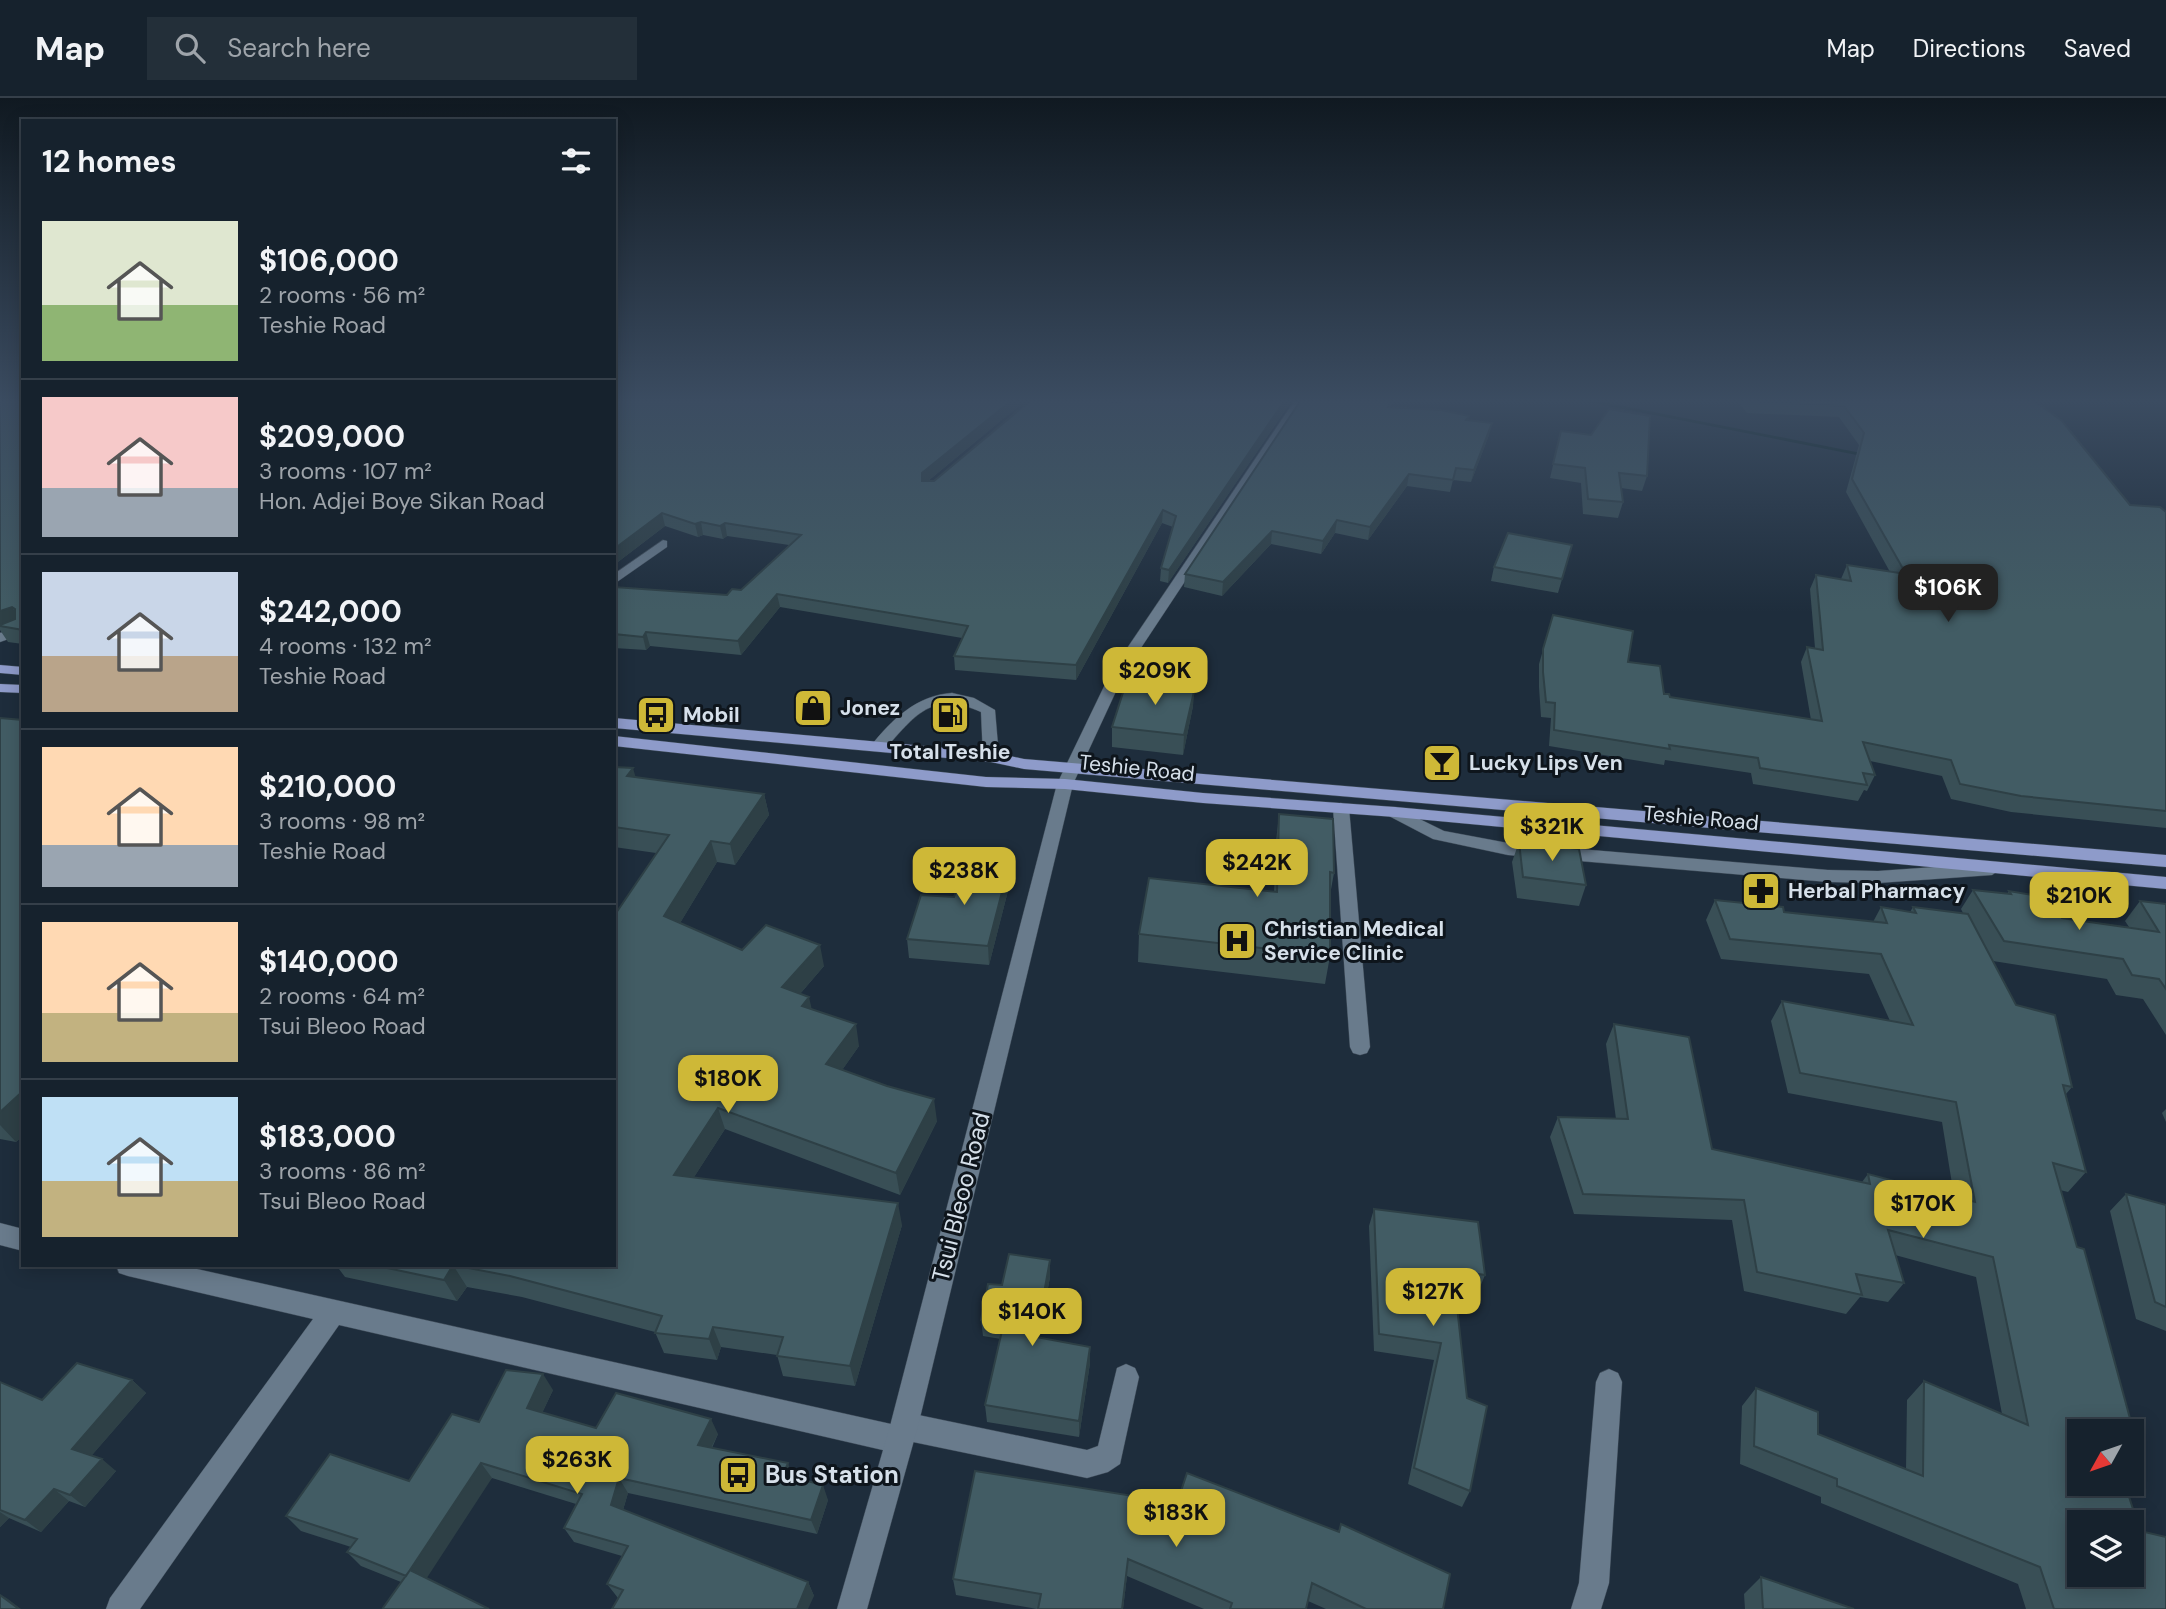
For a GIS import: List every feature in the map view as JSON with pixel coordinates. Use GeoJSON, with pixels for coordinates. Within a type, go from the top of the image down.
{"type":"FeatureCollection","features":[{"type":"Feature","properties":{"kind":"main road"},"geometry":{"type":"LineString","coordinates":[[0,669],[21,671]]}},
{"type":"Feature","properties":{"kind":"main road"},"geometry":{"type":"LineString","coordinates":[[0,688],[21,690]]}},
{"type":"Feature","properties":{"kind":"main road"},"geometry":{"type":"LineString","coordinates":[[616,723],[991,757],[1068,776]]}},
{"type":"Feature","properties":{"kind":"main road"},"geometry":{"type":"LineString","coordinates":[[616,741],[986,782],[1068,776]]}},
{"type":"Feature","properties":{"kind":"main road","name":"Teshie Road"},"geometry":{"type":"LineString","coordinates":[[1068,776],[1341,808],[2166,883]]}},
{"type":"Feature","properties":{"kind":"main road","name":"Teshie Road"},"geometry":{"type":"LineString","coordinates":[[1068,776],[2166,861]]}},
{"type":"Feature","properties":{"kind":"street","name":"Tsui Bleoo Road"},"geometry":{"type":"LineString","coordinates":[[852,1609],[902,1433],[1068,776],[1118,672],[1253,471]]}},
{"type":"Feature","properties":{"kind":"street"},"geometry":{"type":"LineString","coordinates":[[616,579],[663,544]]}},
{"type":"Feature","properties":{"kind":"street"},"geometry":{"type":"LineString","coordinates":[[0,638],[21,630]]}},
{"type":"Feature","properties":{"kind":"street"},"geometry":{"type":"LineString","coordinates":[[878,747],[922,702],[938,698],[950,699],[972,701],[988,710],[991,757]]}},
{"type":"Feature","properties":{"kind":"street"},"geometry":{"type":"LineString","coordinates":[[1341,808],[1360,1047]]}},
{"type":"Feature","properties":{"kind":"street"},"geometry":{"type":"LineString","coordinates":[[1395,812],[1438,835],[1508,849],[1828,876],[1878,877],[1996,869]]}},
{"type":"Feature","properties":{"kind":"street"},"geometry":{"type":"LineString","coordinates":[[0,1234],[21,1239]]}},
{"type":"Feature","properties":{"kind":"street"},"geometry":{"type":"LineString","coordinates":[[136,1267],[332,1314],[902,1433],[1087,1464],[1098,1462],[1110,1454],[1126,1377]]}},
{"type":"Feature","properties":{"kind":"street"},"geometry":{"type":"LineString","coordinates":[[121,1609],[332,1314]]}},
{"type":"Feature","properties":{"kind":"street"},"geometry":{"type":"LineString","coordinates":[[1586,1609],[1594,1583],[1609,1382]]}},
{"type":"Feature","properties":{"kind":"building"},"geometry":{"type":"Polygon","coordinates":[[[0,471],[21,471],[21,630],[0,626],[15,619],[15,609],[12,607],[0,611],[0,471]]]}},
{"type":"Feature","properties":{"kind":"building"},"geometry":{"type":"Polygon","coordinates":[[[616,471],[925,471],[922,473],[922,481],[934,481],[947,471],[1237,471],[1169,570],[1161,568],[1176,516],[1163,510],[1076,665],[954,656],[968,626],[777,594],[738,641],[646,632],[643,637],[616,634],[616,587],[727,595],[732,589],[741,590],[801,535],[725,523],[720,526],[701,522],[695,524],[662,513],[616,548],[616,471]]]}},
{"type":"Feature","properties":{"kind":"building"},"geometry":{"type":"Polygon","coordinates":[[[1254,471],[1455,471],[1453,480],[1409,474],[1370,527],[1337,520],[1323,541],[1272,531],[1223,582],[1185,574],[1254,471]]]}},
{"type":"Feature","properties":{"kind":"building"},"geometry":{"type":"Polygon","coordinates":[[[1585,471],[1647,471],[1647,476],[1619,473],[1623,502],[1588,499],[1585,471]]]}},
{"type":"Feature","properties":{"kind":"building"},"geometry":{"type":"Polygon","coordinates":[[[1854,471],[2102,471],[2130,505],[2160,507],[2166,512],[2166,811],[2021,796],[1960,784],[1951,760],[1863,742],[1875,775],[1863,773],[1867,785],[1760,768],[1758,758],[1669,745],[1670,749],[1554,730],[1555,703],[1546,702],[1543,672],[1543,649],[1553,615],[1633,631],[1628,662],[1660,666],[1664,694],[1669,694],[1670,697],[1822,721],[1807,647],[1823,650],[1816,575],[1851,581],[1847,565],[1906,574],[1852,479],[1854,471]]]}},
{"type":"Feature","properties":{"kind":"building"},"geometry":{"type":"Polygon","coordinates":[[[1508,533],[1572,545],[1562,579],[1494,567],[1508,533]]]}},
{"type":"Feature","properties":{"kind":"building"},"geometry":{"type":"Polygon","coordinates":[[[1127,680],[1195,687],[1184,735],[1112,727],[1127,680]]]}},
{"type":"Feature","properties":{"kind":"building"},"geometry":{"type":"Polygon","coordinates":[[[0,718],[21,720],[21,1093],[0,1112],[0,718]]]}},
{"type":"Feature","properties":{"kind":"building"},"geometry":{"type":"Polygon","coordinates":[[[616,767],[633,768],[627,776],[764,794],[730,844],[711,841],[664,916],[742,950],[766,925],[820,945],[782,987],[809,997],[802,1006],[856,1024],[826,1064],[887,1086],[934,1099],[896,1173],[718,1108],[674,1175],[898,1203],[850,1366],[777,1356],[783,1337],[713,1327],[709,1339],[655,1333],[662,1316],[510,1276],[463,1267],[616,1267],[616,913],[669,835],[616,827],[616,767]]]}},
{"type":"Feature","properties":{"kind":"building"},"geometry":{"type":"Polygon","coordinates":[[[1279,814],[1333,819],[1334,873],[1330,872],[1330,956],[1139,934],[1149,878],[1277,892],[1279,814]]]}},
{"type":"Feature","properties":{"kind":"building"},"geometry":{"type":"Polygon","coordinates":[[[1519,842],[1579,849],[1586,885],[1523,877],[1519,842]]]}},
{"type":"Feature","properties":{"kind":"building"},"geometry":{"type":"Polygon","coordinates":[[[968,857],[1010,861],[988,946],[907,939],[921,895],[954,897],[968,857]]]}},
{"type":"Feature","properties":{"kind":"building"},"geometry":{"type":"Polygon","coordinates":[[[1973,890],[2011,894],[2009,891],[2051,898],[2062,918],[2159,932],[2140,901],[2166,904],[2166,989],[2159,979],[2132,975],[2123,959],[2004,941],[1973,890]]]}},
{"type":"Feature","properties":{"kind":"building"},"geometry":{"type":"Polygon","coordinates":[[[1715,900],[1783,907],[1784,912],[1887,923],[1881,907],[1916,913],[1913,907],[1968,914],[2016,1005],[2055,1015],[2072,1087],[2063,1085],[2086,1172],[2053,1163],[2077,1247],[2084,1249],[2130,1419],[2067,1419],[2067,1496],[2129,1496],[2133,1510],[2067,1510],[2067,1587],[2144,1587],[2144,1532],[2166,1537],[2166,1609],[2054,1609],[2040,1567],[1837,1486],[1837,1479],[1754,1446],[1756,1388],[1818,1412],[1818,1434],[1923,1476],[1924,1381],[2028,1425],[1993,1257],[1888,1230],[1904,1283],[1856,1274],[1862,1295],[1757,1272],[1744,1200],[1583,1194],[1558,1117],[1628,1119],[1614,1024],[1689,1037],[1712,1149],[1870,1184],[1868,1174],[1975,1202],[1956,1102],[1800,1073],[1782,1001],[1913,1025],[1881,954],[1730,939],[1715,900]]]}},
{"type":"Feature","properties":{"kind":"building"},"geometry":{"type":"Polygon","coordinates":[[[2126,1194],[2166,1205],[2166,1307],[2155,1302],[2126,1194]]]}},
{"type":"Feature","properties":{"kind":"building"},"geometry":{"type":"Polygon","coordinates":[[[1374,1209],[1478,1222],[1485,1275],[1453,1270],[1467,1398],[1487,1406],[1470,1491],[1414,1468],[1441,1343],[1379,1334],[1374,1209]]]}},
{"type":"Feature","properties":{"kind":"building"},"geometry":{"type":"Polygon","coordinates":[[[1009,1254],[1050,1260],[1036,1337],[1090,1347],[1079,1421],[985,1405],[1004,1322],[981,1320],[988,1284],[1002,1285],[1009,1254]]]}},
{"type":"Feature","properties":{"kind":"building"},"geometry":{"type":"Polygon","coordinates":[[[382,1267],[452,1267],[444,1280],[382,1267]]]}},
{"type":"Feature","properties":{"kind":"building"},"geometry":{"type":"Polygon","coordinates":[[[77,1363],[132,1380],[72,1449],[102,1459],[70,1495],[54,1489],[25,1520],[0,1510],[0,1382],[42,1400],[77,1363]]]}},
{"type":"Feature","properties":{"kind":"building"},"geometry":{"type":"Polygon","coordinates":[[[506,1370],[543,1374],[527,1408],[596,1428],[616,1393],[711,1419],[698,1445],[788,1463],[783,1475],[823,1485],[811,1520],[619,1478],[611,1505],[808,1582],[797,1609],[612,1609],[623,1590],[607,1584],[628,1546],[564,1528],[582,1494],[481,1463],[406,1576],[347,1552],[357,1539],[286,1516],[330,1454],[409,1481],[452,1414],[479,1422],[506,1370]]]}},
{"type":"Feature","properties":{"kind":"building"},"geometry":{"type":"Polygon","coordinates":[[[975,1471],[1177,1503],[1187,1473],[1339,1532],[1341,1524],[1450,1574],[1443,1609],[1366,1609],[1312,1583],[1306,1609],[1230,1609],[1232,1603],[1128,1559],[1122,1609],[1038,1609],[1041,1594],[953,1579],[975,1471]]]}},
{"type":"Feature","properties":{"kind":"building"},"geometry":{"type":"Polygon","coordinates":[[[410,1570],[489,1609],[383,1608],[410,1570]]]}},
{"type":"Feature","properties":{"kind":"building"},"geometry":{"type":"Polygon","coordinates":[[[1761,1577],[1854,1609],[1763,1609],[1761,1577]]]}},
{"type":"Feature","properties":{"kind":"building"},"geometry":{"type":"Polygon","coordinates":[[[0,1595],[19,1609],[0,1609],[0,1595]]]}},
{"type":"Feature","properties":{"kind":"place","name":"Jonez"},"geometry":{"type":"Point","coordinates":[813,708]}},
{"type":"Feature","properties":{"kind":"place","name":"Mobil"},"geometry":{"type":"Point","coordinates":[656,715]}},
{"type":"Feature","properties":{"kind":"place","name":"Total Teshie"},"geometry":{"type":"Point","coordinates":[950,715]}},
{"type":"Feature","properties":{"kind":"place","name":"Lucky Lips Ven"},"geometry":{"type":"Point","coordinates":[1442,763]}},
{"type":"Feature","properties":{"kind":"place","name":"Herbal Pharmacy"},"geometry":{"type":"Point","coordinates":[1761,891]}},
{"type":"Feature","properties":{"kind":"place","name":"Christian Medical Service Clinic"},"geometry":{"type":"Point","coordinates":[1237,941]}},
{"type":"Feature","properties":{"kind":"place","name":"Bus Station"},"geometry":{"type":"Point","coordinates":[738,1475]}}]}
